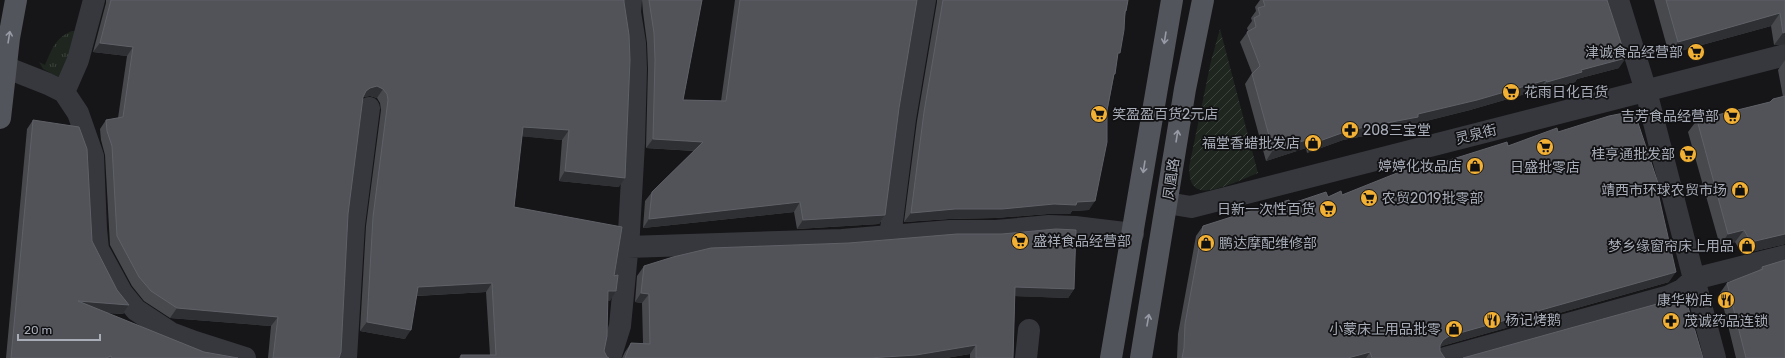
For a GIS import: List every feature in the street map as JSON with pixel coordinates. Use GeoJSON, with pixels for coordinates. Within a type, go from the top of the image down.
{"type":"FeatureCollection","features":[{"type":"Feature","properties":{"kind":"main road"},"geometry":{"type":"LineString","coordinates":[[0,118],[8,38],[16,0]]}},
{"type":"Feature","properties":{"kind":"main road","name":"凤凰路"},"geometry":{"type":"LineString","coordinates":[[1111,358],[1172,0]]}},
{"type":"Feature","properties":{"kind":"main road","name":"凤凰路"},"geometry":{"type":"LineString","coordinates":[[1141,358],[1185,89],[1203,0]]}},
{"type":"Feature","properties":{"kind":"street"},"geometry":{"type":"LineString","coordinates":[[64,92],[78,60],[94,0]]}},
{"type":"Feature","properties":{"kind":"street"},"geometry":{"type":"LineString","coordinates":[[610,358],[620,326],[628,247],[634,143],[636,69],[635,43],[631,27],[631,0]]}},
{"type":"Feature","properties":{"kind":"street"},"geometry":{"type":"LineString","coordinates":[[890,237],[905,119],[925,0]]}},
{"type":"Feature","properties":{"kind":"street"},"geometry":{"type":"LineString","coordinates":[[1618,0],[1646,90],[1715,358]]}},
{"type":"Feature","properties":{"kind":"street","name":"灵泉街"},"geometry":{"type":"LineString","coordinates":[[1167,203],[1191,207],[1785,55]]}},
{"type":"Feature","properties":{"kind":"street"},"geometry":{"type":"LineString","coordinates":[[5,67],[64,92],[78,113],[93,156],[98,249],[122,294],[136,310],[171,333],[244,358]]}},
{"type":"Feature","properties":{"kind":"street"},"geometry":{"type":"LineString","coordinates":[[346,358],[354,225],[369,108]]}},
{"type":"Feature","properties":{"kind":"street"},"geometry":{"type":"LineString","coordinates":[[628,247],[651,248],[890,237],[950,231],[996,231],[1049,226],[1074,227],[1133,234]]}},
{"type":"Feature","properties":{"kind":"street"},"geometry":{"type":"LineString","coordinates":[[1445,358],[1669,296],[1682,290],[1694,279],[1785,256]]}},
{"type":"Feature","properties":{"kind":"street"},"geometry":{"type":"LineString","coordinates":[[1026,358],[1029,330]]}},
{"type":"Feature","properties":{"kind":"green space"},"geometry":{"type":"Polygon","coordinates":[[[1220,29],[1258,173],[1217,189],[1201,190],[1192,184],[1189,167],[1211,61],[1220,29]]]}},
{"type":"Feature","properties":{"kind":"green space"},"geometry":{"type":"Polygon","coordinates":[[[72,31],[77,31],[60,78],[43,69],[39,62],[45,65],[52,49],[58,41],[72,31]]]}},
{"type":"Feature","properties":{"kind":"building"},"geometry":{"type":"Polygon","coordinates":[[[111,0],[624,0],[629,35],[630,60],[625,178],[565,171],[569,130],[523,127],[514,207],[622,227],[614,276],[618,275],[616,291],[608,291],[607,336],[604,351],[609,358],[461,358],[461,355],[496,355],[492,283],[418,287],[411,330],[367,322],[373,217],[388,100],[387,94],[383,89],[377,86],[366,91],[363,97],[348,214],[341,352],[339,358],[273,358],[278,317],[177,308],[151,291],[139,277],[117,236],[112,146],[107,131],[106,120],[123,117],[133,47],[100,43],[111,0]]]}},
{"type":"Feature","properties":{"kind":"building"},"geometry":{"type":"Polygon","coordinates":[[[649,0],[702,0],[683,100],[726,101],[740,0],[917,0],[899,108],[885,215],[803,220],[800,202],[649,219],[652,192],[703,142],[653,139],[655,60],[654,33],[649,0]]]}},
{"type":"Feature","properties":{"kind":"building"},"geometry":{"type":"Polygon","coordinates":[[[943,0],[1128,0],[1125,11],[1124,30],[1120,53],[1118,53],[1107,110],[1107,142],[1095,201],[1077,202],[1076,205],[1054,204],[1002,209],[955,209],[911,213],[924,112],[943,0]]]}},
{"type":"Feature","properties":{"kind":"building"},"geometry":{"type":"Polygon","coordinates":[[[1263,0],[1607,0],[1626,58],[1581,70],[1582,72],[1547,82],[1546,80],[1477,100],[1418,114],[1418,117],[1350,130],[1314,143],[1313,138],[1273,150],[1252,74],[1260,66],[1247,32],[1256,27],[1254,18],[1260,15],[1258,8],[1265,6],[1263,0]]]}},
{"type":"Feature","properties":{"kind":"building"},"geometry":{"type":"Polygon","coordinates":[[[1666,0],[1785,0],[1785,32],[1783,33],[1780,13],[1678,42],[1666,0]]]}},
{"type":"Feature","properties":{"kind":"building","name":"靖西市环球农贸市场"},"geometry":{"type":"Polygon","coordinates":[[[1785,96],[1785,234],[1751,242],[1744,230],[1728,234],[1697,120],[1770,102],[1773,99],[1785,96]]]}},
{"type":"Feature","properties":{"kind":"building"},"geometry":{"type":"Polygon","coordinates":[[[1634,111],[1658,183],[1656,184],[1676,272],[1449,336],[1443,340],[1440,345],[1440,351],[1445,358],[1372,358],[1370,352],[1348,358],[1182,358],[1185,324],[1203,226],[1289,200],[1290,204],[1326,192],[1328,197],[1341,191],[1342,195],[1402,171],[1417,168],[1418,170],[1507,142],[1508,146],[1557,128],[1558,132],[1609,116],[1634,111]]]}},
{"type":"Feature","properties":{"kind":"building"},"geometry":{"type":"Polygon","coordinates":[[[33,120],[79,127],[87,149],[92,241],[117,290],[129,305],[78,301],[204,352],[238,358],[112,358],[111,356],[106,358],[11,358],[33,120]]]}},
{"type":"Feature","properties":{"kind":"building"},"geometry":{"type":"Polygon","coordinates":[[[1056,229],[1076,230],[1074,289],[1015,287],[1013,358],[976,358],[976,345],[916,355],[869,358],[625,358],[631,343],[650,344],[649,294],[641,293],[644,266],[673,257],[711,248],[849,243],[957,234],[1002,234],[1056,229]]]}},
{"type":"Feature","properties":{"kind":"building"},"geometry":{"type":"Polygon","coordinates":[[[1785,260],[1785,358],[1746,358],[1727,283],[1763,269],[1762,267],[1785,260]]]}},
{"type":"Feature","properties":{"kind":"building"},"geometry":{"type":"Polygon","coordinates":[[[1682,297],[1683,300],[1686,300],[1703,358],[1463,358],[1682,297]]]}},
{"type":"Feature","properties":{"kind":"place","name":"津诚食品经营部"},"geometry":{"type":"Point","coordinates":[1696,52]}},
{"type":"Feature","properties":{"kind":"place","name":"花雨日化百货"},"geometry":{"type":"Point","coordinates":[1511,92]}},
{"type":"Feature","properties":{"kind":"place","name":"笑盈盈百货2元店"},"geometry":{"type":"Point","coordinates":[1099,114]}},
{"type":"Feature","properties":{"kind":"place","name":"吉芳食品经营部"},"geometry":{"type":"Point","coordinates":[1732,116]}},
{"type":"Feature","properties":{"kind":"place","name":"208三宝堂"},"geometry":{"type":"Point","coordinates":[1350,130]}},
{"type":"Feature","properties":{"kind":"place","name":"福堂香蜡批发店"},"geometry":{"type":"Point","coordinates":[1313,143]}},
{"type":"Feature","properties":{"kind":"place","name":"日盛批零店"},"geometry":{"type":"Point","coordinates":[1545,147]}},
{"type":"Feature","properties":{"kind":"place","name":"桂亨通批发部"},"geometry":{"type":"Point","coordinates":[1688,154]}},
{"type":"Feature","properties":{"kind":"place","name":"婷婷化妆品店"},"geometry":{"type":"Point","coordinates":[1475,166]}},
{"type":"Feature","properties":{"kind":"place","name":"靖西市环球农贸市场"},"geometry":{"type":"Point","coordinates":[1740,190]}},
{"type":"Feature","properties":{"kind":"place","name":"农贸2019批零部"},"geometry":{"type":"Point","coordinates":[1369,198]}},
{"type":"Feature","properties":{"kind":"place","name":"日新一次性百货"},"geometry":{"type":"Point","coordinates":[1328,209]}},
{"type":"Feature","properties":{"kind":"place","name":"盛祥食品经营部"},"geometry":{"type":"Point","coordinates":[1020,241]}},
{"type":"Feature","properties":{"kind":"place","name":"鹏达摩配维修部"},"geometry":{"type":"Point","coordinates":[1206,243]}},
{"type":"Feature","properties":{"kind":"place","name":"梦乡缘窗帘床上用品"},"geometry":{"type":"Point","coordinates":[1747,246]}},
{"type":"Feature","properties":{"kind":"place","name":"康华粉店"},"geometry":{"type":"Point","coordinates":[1726,300]}},
{"type":"Feature","properties":{"kind":"place","name":"杨记烤鹅"},"geometry":{"type":"Point","coordinates":[1492,320]}},
{"type":"Feature","properties":{"kind":"place","name":"茂诚药品连锁"},"geometry":{"type":"Point","coordinates":[1671,321]}},
{"type":"Feature","properties":{"kind":"place","name":"小蒙床上用品批零"},"geometry":{"type":"Point","coordinates":[1454,329]}}]}
